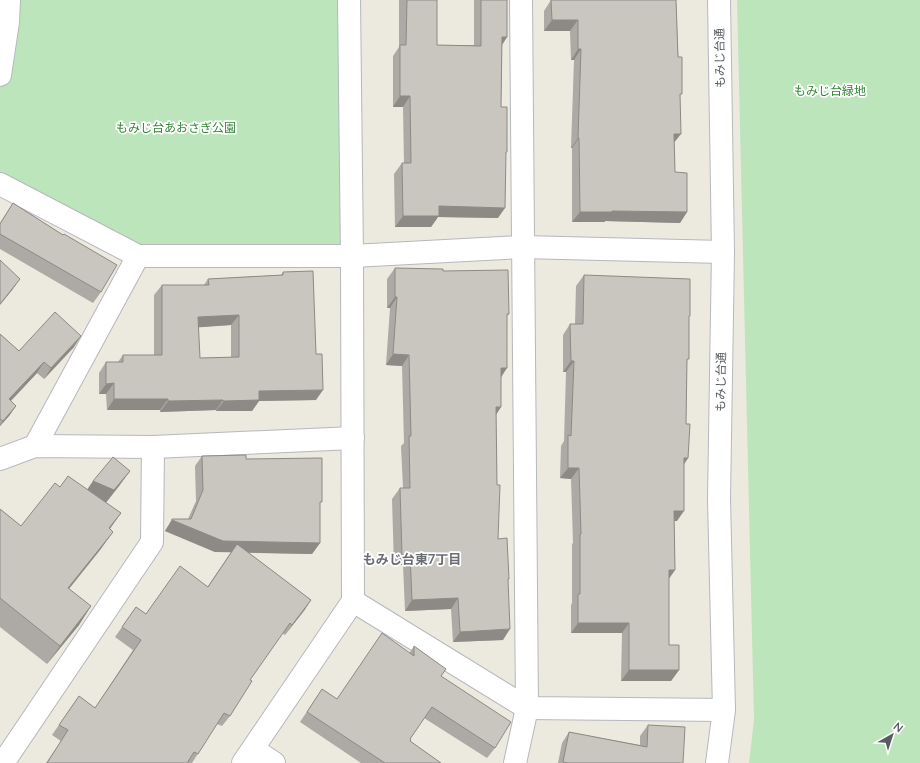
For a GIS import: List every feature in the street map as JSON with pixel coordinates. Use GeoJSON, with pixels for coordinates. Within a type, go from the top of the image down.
{"type":"FeatureCollection","features":[{"type":"Feature","properties":{"kind":"street"},"geometry":{"type":"LineString","coordinates":[[0,75],[8,22],[9,0]]}},
{"type":"Feature","properties":{"kind":"street"},"geometry":{"type":"LineString","coordinates":[[274,763],[248,756],[353,601],[352,256],[349,0]]}},
{"type":"Feature","properties":{"kind":"street"},"geometry":{"type":"LineString","coordinates":[[514,763],[526,708],[521,0]]}},
{"type":"Feature","properties":{"kind":"street","name":"もみじ台通"},"geometry":{"type":"LineString","coordinates":[[718,763],[724,710],[719,499],[723,252],[719,0]]}},
{"type":"Feature","properties":{"kind":"street"},"geometry":{"type":"LineString","coordinates":[[0,184],[138,256],[352,256],[522,247],[723,252]]}},
{"type":"Feature","properties":{"kind":"street"},"geometry":{"type":"LineString","coordinates":[[35,446],[138,256]]}},
{"type":"Feature","properties":{"kind":"street"},"geometry":{"type":"LineString","coordinates":[[0,459],[35,446],[153,447],[353,438]]}},
{"type":"Feature","properties":{"kind":"street"},"geometry":{"type":"LineString","coordinates":[[3,763],[152,542],[153,447]]}},
{"type":"Feature","properties":{"kind":"street"},"geometry":{"type":"LineString","coordinates":[[353,601],[526,708],[724,710]]}},
{"type":"Feature","properties":{"kind":"green space","name":"もみじ台あおさぎ公園"},"geometry":{"type":"Polygon","coordinates":[[[9,0],[349,0],[352,256],[138,256],[0,184],[0,75],[9,0]]]}},
{"type":"Feature","properties":{"kind":"green space","name":"もみじ台緑地"},"geometry":{"type":"Polygon","coordinates":[[[737,0],[920,0],[920,763],[749,763],[754,720],[737,0]]]}},
{"type":"Feature","properties":{"kind":"building"},"geometry":{"type":"Polygon","coordinates":[[[407,0],[437,0],[437,45],[481,46],[481,0],[507,0],[507,37],[502,37],[501,107],[507,107],[505,208],[439,206],[439,216],[403,216],[402,163],[411,163],[410,96],[400,96],[400,45],[406,45],[407,0]]]}},
{"type":"Feature","properties":{"kind":"building"},"geometry":{"type":"Polygon","coordinates":[[[551,0],[676,0],[678,57],[682,57],[682,94],[680,94],[681,134],[674,134],[675,172],[687,173],[687,212],[580,212],[578,138],[581,49],[578,49],[578,20],[552,20],[551,0]]]}},
{"type":"Feature","properties":{"kind":"building"},"geometry":{"type":"Polygon","coordinates":[[[13,203],[63,235],[64,234],[117,265],[101,292],[0,234],[0,224],[13,203]]]}},
{"type":"Feature","properties":{"kind":"building"},"geometry":{"type":"Polygon","coordinates":[[[0,260],[20,279],[0,304],[0,260]]]}},
{"type":"Feature","properties":{"kind":"building"},"geometry":{"type":"Polygon","coordinates":[[[395,268],[443,269],[443,271],[508,270],[509,314],[507,314],[507,368],[501,368],[501,407],[496,407],[497,485],[500,485],[498,539],[507,538],[510,629],[460,632],[458,598],[412,600],[410,554],[402,555],[400,488],[410,488],[409,436],[411,436],[409,355],[393,354],[397,297],[395,297],[395,268]]]}},
{"type":"Feature","properties":{"kind":"building"},"geometry":{"type":"Polygon","coordinates":[[[313,271],[316,354],[322,354],[323,390],[259,391],[259,400],[168,401],[168,399],[114,399],[114,383],[106,384],[106,362],[123,362],[123,355],[162,355],[162,285],[209,285],[208,279],[283,275],[283,272],[313,271]],[[239,315],[198,317],[200,358],[239,357],[239,315]]]}},
{"type":"Feature","properties":{"kind":"building"},"geometry":{"type":"Polygon","coordinates":[[[584,275],[690,279],[689,359],[687,359],[686,424],[690,424],[688,458],[684,458],[684,511],[674,511],[675,570],[669,570],[669,645],[679,645],[679,670],[629,670],[629,623],[578,623],[581,534],[579,468],[568,468],[568,435],[571,436],[574,361],[571,361],[570,324],[583,324],[584,275]]]}},
{"type":"Feature","properties":{"kind":"building"},"geometry":{"type":"Polygon","coordinates":[[[55,312],[81,336],[51,368],[44,362],[9,399],[16,406],[3,421],[0,419],[0,334],[19,351],[55,312]]]}},
{"type":"Feature","properties":{"kind":"building"},"geometry":{"type":"Polygon","coordinates":[[[246,455],[246,459],[322,458],[320,543],[223,541],[172,520],[191,519],[203,490],[202,456],[246,455]]]}},
{"type":"Feature","properties":{"kind":"building"},"geometry":{"type":"Polygon","coordinates":[[[113,457],[130,471],[114,490],[93,481],[113,457]]]}},
{"type":"Feature","properties":{"kind":"building"},"geometry":{"type":"Polygon","coordinates":[[[68,476],[121,513],[109,528],[113,532],[68,588],[91,606],[60,646],[0,598],[0,509],[21,526],[55,483],[60,487],[68,476]]]}},
{"type":"Feature","properties":{"kind":"building"},"geometry":{"type":"Polygon","coordinates":[[[237,544],[311,600],[292,625],[290,623],[250,680],[252,681],[230,716],[224,713],[198,754],[194,752],[187,763],[47,763],[68,730],[59,725],[79,696],[95,708],[141,640],[122,627],[136,607],[146,614],[180,566],[208,587],[237,544]]]}},
{"type":"Feature","properties":{"kind":"building"},"geometry":{"type":"Polygon","coordinates":[[[382,633],[414,656],[414,646],[446,669],[441,676],[511,722],[495,748],[432,707],[410,741],[441,763],[385,763],[307,712],[322,689],[337,699],[382,633]]]}},
{"type":"Feature","properties":{"kind":"building"},"geometry":{"type":"Polygon","coordinates":[[[648,725],[685,727],[683,763],[563,762],[569,732],[647,747],[648,725]]]}},
{"type":"Feature","properties":{"kind":"district","name":"もみじ台東7丁目"},"geometry":{"type":"Point","coordinates":[412,559]}}]}
